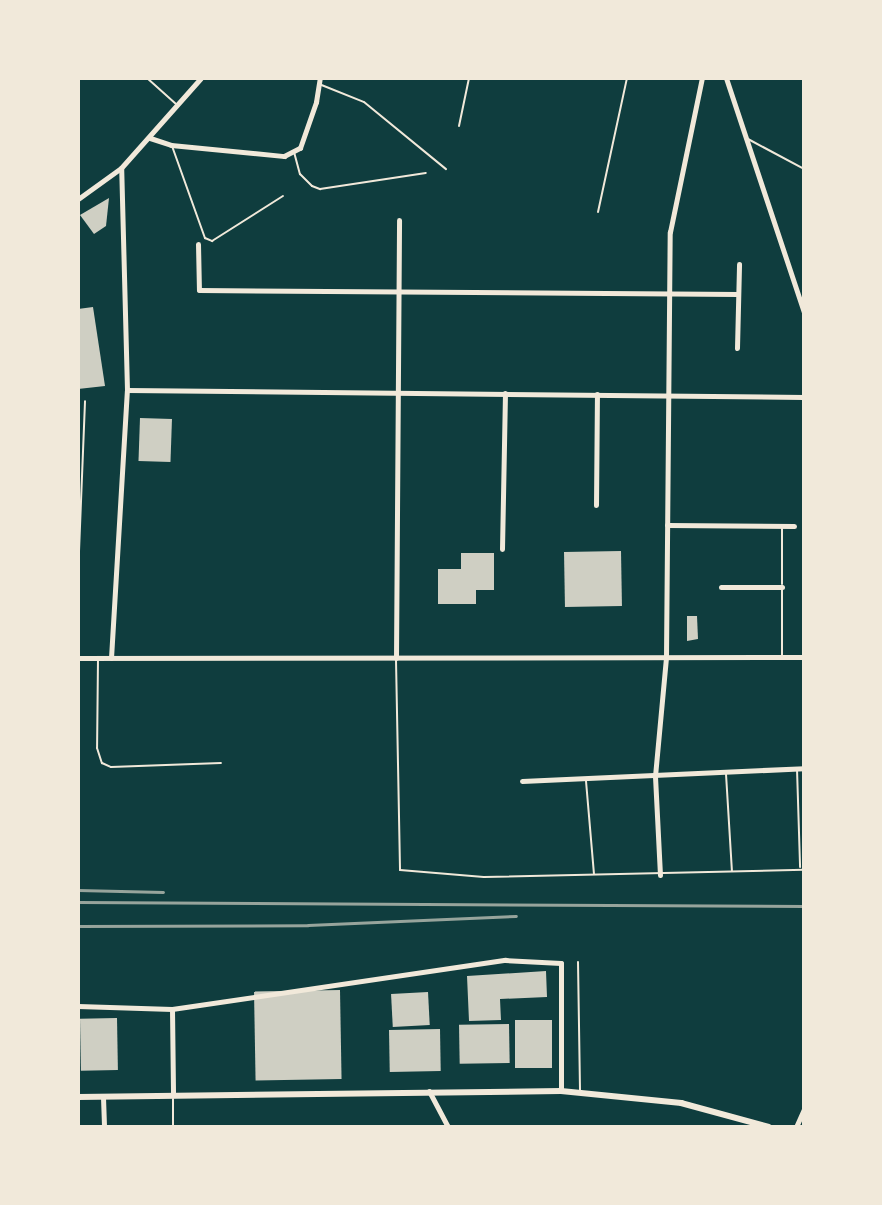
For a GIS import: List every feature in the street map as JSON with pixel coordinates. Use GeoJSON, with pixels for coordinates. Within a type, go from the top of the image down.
{"type":"FeatureCollection","features":[{"type":"Feature","properties":{"kind":"street"},"geometry":{"type":"LineString","coordinates":[[78,199],[121,168],[201,78]]}},
{"type":"Feature","properties":{"kind":"street"},"geometry":{"type":"LineString","coordinates":[[660,875],[655,776],[666,657],[670,232],[702,78]]}},
{"type":"Feature","properties":{"kind":"street"},"geometry":{"type":"LineString","coordinates":[[726,78],[804,313]]}},
{"type":"Feature","properties":{"kind":"street"},"geometry":{"type":"LineString","coordinates":[[150,138],[171,145],[284,156],[300,148],[319,81]]}},
{"type":"Feature","properties":{"kind":"street"},"geometry":{"type":"LineString","coordinates":[[111,658],[127,390],[121,168]]}},
{"type":"Feature","properties":{"kind":"street"},"geometry":{"type":"LineString","coordinates":[[396,658],[399,220]]}},
{"type":"Feature","properties":{"kind":"street"},"geometry":{"type":"LineString","coordinates":[[198,244],[199,290],[738,294]]}},
{"type":"Feature","properties":{"kind":"street"},"geometry":{"type":"LineString","coordinates":[[737,348],[739,264]]}},
{"type":"Feature","properties":{"kind":"street"},"geometry":{"type":"LineString","coordinates":[[127,390],[804,397]]}},
{"type":"Feature","properties":{"kind":"street"},"geometry":{"type":"LineString","coordinates":[[502,549],[505,393]]}},
{"type":"Feature","properties":{"kind":"street"},"geometry":{"type":"LineString","coordinates":[[596,505],[597,394]]}},
{"type":"Feature","properties":{"kind":"street"},"geometry":{"type":"LineString","coordinates":[[667,525],[794,526]]}},
{"type":"Feature","properties":{"kind":"street"},"geometry":{"type":"LineString","coordinates":[[721,587],[782,587]]}},
{"type":"Feature","properties":{"kind":"street"},"geometry":{"type":"LineString","coordinates":[[78,658],[804,657]]}},
{"type":"Feature","properties":{"kind":"street"},"geometry":{"type":"LineString","coordinates":[[522,781],[801,768]]}},
{"type":"Feature","properties":{"kind":"street"},"geometry":{"type":"LineString","coordinates":[[78,1006],[172,1009],[505,960],[561,963],[561,1091]]}},
{"type":"Feature","properties":{"kind":"street"},"geometry":{"type":"LineString","coordinates":[[172,1009],[173,1094]]}},
{"type":"Feature","properties":{"kind":"street"},"geometry":{"type":"LineString","coordinates":[[429,1091],[447,1127]]}},
{"type":"Feature","properties":{"kind":"street"},"geometry":{"type":"LineString","coordinates":[[78,1097],[561,1091],[681,1103],[769,1127]]}},
{"type":"Feature","properties":{"kind":"street"},"geometry":{"type":"LineString","coordinates":[[103,1097],[104,1127]]}},
{"type":"Feature","properties":{"kind":"street"},"geometry":{"type":"LineString","coordinates":[[796,1127],[804,1109]]}},
{"type":"Feature","properties":{"kind":"lane"},"geometry":{"type":"LineString","coordinates":[[147,78],[177,104]]}},
{"type":"Feature","properties":{"kind":"lane"},"geometry":{"type":"LineString","coordinates":[[459,126],[469,78]]}},
{"type":"Feature","properties":{"kind":"lane"},"geometry":{"type":"LineString","coordinates":[[598,212],[627,78]]}},
{"type":"Feature","properties":{"kind":"lane"},"geometry":{"type":"LineString","coordinates":[[319,81],[364,102],[446,169]]}},
{"type":"Feature","properties":{"kind":"lane"},"geometry":{"type":"LineString","coordinates":[[746,138],[804,169]]}},
{"type":"Feature","properties":{"kind":"lane"},"geometry":{"type":"LineString","coordinates":[[171,145],[205,238],[212,241],[283,196]]}},
{"type":"Feature","properties":{"kind":"lane"},"geometry":{"type":"LineString","coordinates":[[294,151],[300,174],[320,189],[426,173]]}},
{"type":"Feature","properties":{"kind":"lane"},"geometry":{"type":"LineString","coordinates":[[78,576],[80,460],[85,401]]}},
{"type":"Feature","properties":{"kind":"lane"},"geometry":{"type":"LineString","coordinates":[[782,526],[782,657]]}},
{"type":"Feature","properties":{"kind":"lane"},"geometry":{"type":"LineString","coordinates":[[98,658],[97,748],[102,763],[111,767],[221,763]]}},
{"type":"Feature","properties":{"kind":"lane"},"geometry":{"type":"LineString","coordinates":[[396,658],[400,870],[484,877],[660,875],[802,869],[801,768]]}},
{"type":"Feature","properties":{"kind":"lane"},"geometry":{"type":"LineString","coordinates":[[726,772],[732,872]]}},
{"type":"Feature","properties":{"kind":"lane"},"geometry":{"type":"LineString","coordinates":[[586,779],[594,875]]}},
{"type":"Feature","properties":{"kind":"lane"},"geometry":{"type":"LineString","coordinates":[[578,962],[580,1093]]}},
{"type":"Feature","properties":{"kind":"lane"},"geometry":{"type":"LineString","coordinates":[[173,1094],[173,1127]]}},
{"type":"Feature","properties":{"kind":"building"},"geometry":{"type":"Polygon","coordinates":[[[109,198],[106,226],[94,234],[80,215],[109,198]]]}},
{"type":"Feature","properties":{"kind":"building"},"geometry":{"type":"Polygon","coordinates":[[[93,307],[105,386],[78,389],[78,309],[93,307]]]}},
{"type":"Feature","properties":{"kind":"building"},"geometry":{"type":"Polygon","coordinates":[[[140,418],[172,419],[170,462],[138,461],[140,418]]]}},
{"type":"Feature","properties":{"kind":"building"},"geometry":{"type":"Polygon","coordinates":[[[621,551],[622,606],[565,607],[564,552],[621,551]]]}},
{"type":"Feature","properties":{"kind":"building"},"geometry":{"type":"Polygon","coordinates":[[[461,553],[494,553],[494,590],[476,590],[476,604],[438,604],[438,569],[461,569],[461,553]]]}},
{"type":"Feature","properties":{"kind":"building"},"geometry":{"type":"Polygon","coordinates":[[[687,616],[697,616],[698,639],[687,641],[687,616]]]}},
{"type":"Feature","properties":{"kind":"building"},"geometry":{"type":"Polygon","coordinates":[[[546,971],[547,997],[500,999],[501,1020],[469,1021],[467,976],[546,971]]]}},
{"type":"Feature","properties":{"kind":"building"},"geometry":{"type":"Polygon","coordinates":[[[340,990],[342,1079],[256,1080],[254,992],[340,990]]]}},
{"type":"Feature","properties":{"kind":"building"},"geometry":{"type":"Polygon","coordinates":[[[428,992],[430,1025],[393,1027],[391,994],[428,992]]]}},
{"type":"Feature","properties":{"kind":"building"},"geometry":{"type":"Polygon","coordinates":[[[117,1018],[118,1070],[81,1071],[80,1019],[117,1018]]]}},
{"type":"Feature","properties":{"kind":"building"},"geometry":{"type":"Polygon","coordinates":[[[515,1020],[552,1020],[552,1068],[515,1068],[515,1020]]]}},
{"type":"Feature","properties":{"kind":"building"},"geometry":{"type":"Polygon","coordinates":[[[509,1024],[510,1063],[460,1064],[459,1025],[509,1024]]]}},
{"type":"Feature","properties":{"kind":"building"},"geometry":{"type":"Polygon","coordinates":[[[440,1029],[441,1071],[390,1072],[389,1030],[440,1029]]]}},
{"type":"Feature","properties":{"kind":"railway"},"geometry":{"type":"LineString","coordinates":[[78,890],[163,892]]}},
{"type":"Feature","properties":{"kind":"railway"},"geometry":{"type":"LineString","coordinates":[[78,902],[804,906]]}},
{"type":"Feature","properties":{"kind":"railway"},"geometry":{"type":"LineString","coordinates":[[78,926],[308,925],[516,916]]}}]}
